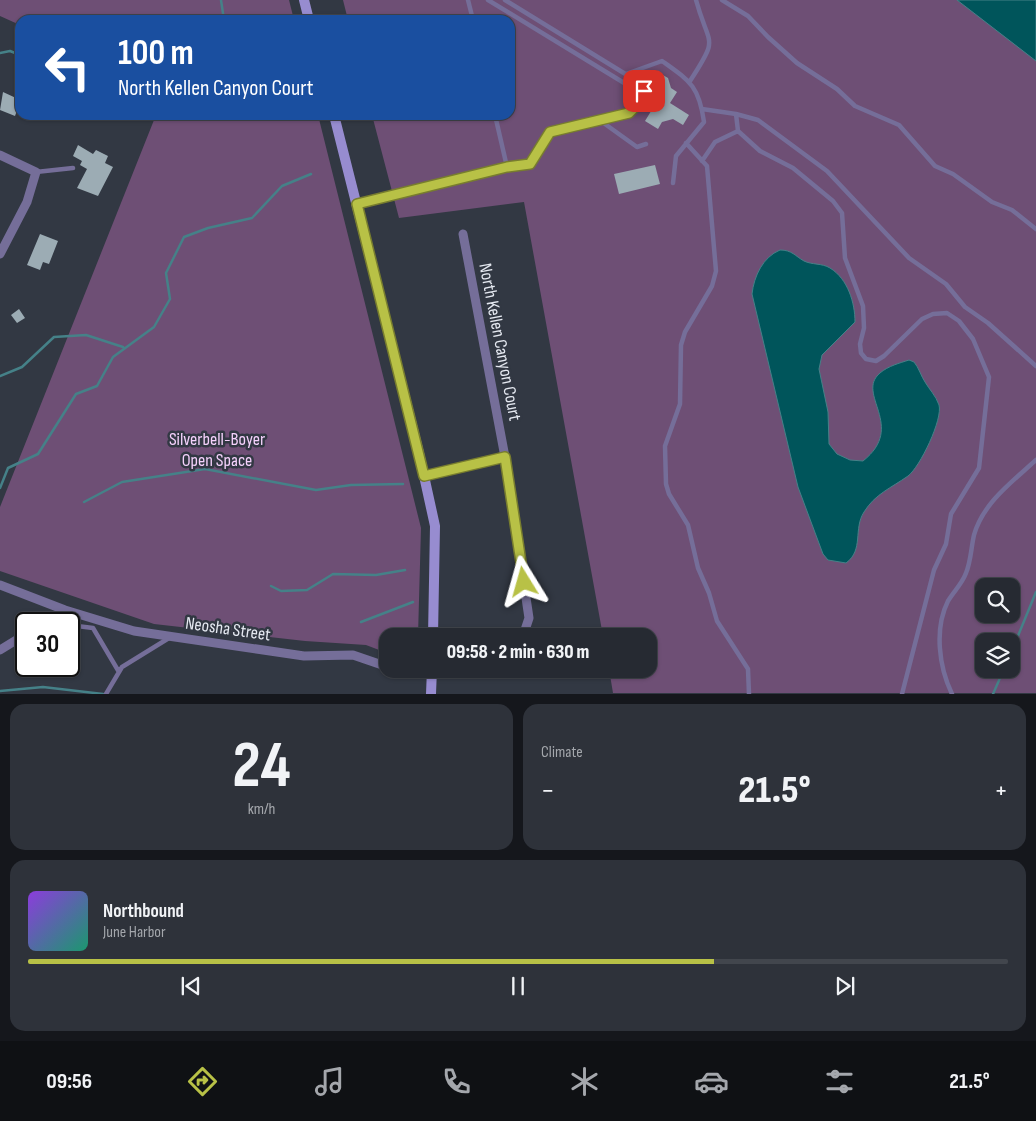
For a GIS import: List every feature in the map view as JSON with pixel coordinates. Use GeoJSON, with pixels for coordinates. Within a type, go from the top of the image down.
{"type":"FeatureCollection","features":[{"type":"Feature","properties":{"kind":"main road"},"geometry":{"type":"LineString","coordinates":[[304,0],[308,15]]}},
{"type":"Feature","properties":{"kind":"main road"},"geometry":{"type":"LineString","coordinates":[[335,120],[435,526],[433,628]]}},
{"type":"Feature","properties":{"kind":"main road"},"geometry":{"type":"LineString","coordinates":[[431,694],[432,678]]}},
{"type":"Feature","properties":{"kind":"street"},"geometry":{"type":"LineString","coordinates":[[0,155],[36,172],[27,202],[0,254]]}},
{"type":"Feature","properties":{"kind":"street","name":"North Kellen Canyon Court"},"geometry":{"type":"LineString","coordinates":[[463,234],[505,457],[529,618],[526,628]]}},
{"type":"Feature","properties":{"kind":"street"},"geometry":{"type":"LineString","coordinates":[[424,476],[505,457]]}},
{"type":"Feature","properties":{"kind":"street","name":"Neosha Street"},"geometry":{"type":"LineString","coordinates":[[0,585],[65,610],[134,631],[304,656],[353,655],[379,664]]}},
{"type":"Feature","properties":{"kind":"street"},"geometry":{"type":"LineString","coordinates":[[0,650],[15,641]]}},
{"type":"Feature","properties":{"kind":"lane"},"geometry":{"type":"LineString","coordinates":[[468,0],[471,15]]}},
{"type":"Feature","properties":{"kind":"lane"},"geometry":{"type":"LineString","coordinates":[[488,0],[513,15]]}},
{"type":"Feature","properties":{"kind":"lane"},"geometry":{"type":"LineString","coordinates":[[505,0],[640,83],[644,91],[637,94]]}},
{"type":"Feature","properties":{"kind":"lane"},"geometry":{"type":"LineString","coordinates":[[690,81],[708,53],[711,43],[696,0]]}},
{"type":"Feature","properties":{"kind":"lane"},"geometry":{"type":"LineString","coordinates":[[722,0],[748,16],[797,63],[837,90],[855,106],[899,125],[935,166],[953,174],[985,198],[1012,210],[1036,229]]}},
{"type":"Feature","properties":{"kind":"lane"},"geometry":{"type":"LineString","coordinates":[[357,204],[507,167],[530,164],[550,132],[629,113],[635,107],[637,94],[634,89],[515,16]]}},
{"type":"Feature","properties":{"kind":"lane"},"geometry":{"type":"LineString","coordinates":[[626,74],[662,61],[690,81],[701,101],[704,122],[676,156],[674,183]]}},
{"type":"Feature","properties":{"kind":"lane"},"geometry":{"type":"LineString","coordinates":[[702,109],[736,114],[758,120],[827,170],[909,258],[946,284],[965,307],[988,323],[1036,366]]}},
{"type":"Feature","properties":{"kind":"lane"},"geometry":{"type":"LineString","coordinates":[[736,114],[738,131],[760,151],[793,168],[833,201],[842,214],[845,258],[863,306],[864,328],[860,344],[866,359],[876,360],[884,356],[922,319],[933,314],[947,313],[959,321],[972,339],[989,376],[979,468],[951,514],[946,544],[934,570],[902,694]]}},
{"type":"Feature","properties":{"kind":"lane"},"geometry":{"type":"LineString","coordinates":[[496,120],[507,167]]}},
{"type":"Feature","properties":{"kind":"lane"},"geometry":{"type":"LineString","coordinates":[[598,120],[637,147],[646,144]]}},
{"type":"Feature","properties":{"kind":"lane"},"geometry":{"type":"LineString","coordinates":[[702,161],[715,142],[738,131]]}},
{"type":"Feature","properties":{"kind":"lane"},"geometry":{"type":"LineString","coordinates":[[686,143],[707,166],[710,181],[711,226],[716,249],[716,271],[712,286],[685,332],[681,345],[680,404],[665,446],[666,484],[669,494],[688,525],[698,568],[709,593],[717,622],[748,669],[749,694]]}},
{"type":"Feature","properties":{"kind":"lane"},"geometry":{"type":"LineString","coordinates":[[36,172],[73,168]]}},
{"type":"Feature","properties":{"kind":"lane"},"geometry":{"type":"LineString","coordinates":[[952,694],[940,664],[941,632],[947,603],[967,571],[975,534],[997,495],[1036,460]]}},
{"type":"Feature","properties":{"kind":"lane"},"geometry":{"type":"LineString","coordinates":[[80,626],[93,628],[118,672]]}},
{"type":"Feature","properties":{"kind":"lane"},"geometry":{"type":"LineString","coordinates":[[106,694],[122,667],[171,637]]}},
{"type":"Feature","properties":{"kind":"green space"},"geometry":{"type":"Polygon","coordinates":[[[0,0],[289,0],[293,15],[15,15],[15,23],[0,16],[0,0]]]}},
{"type":"Feature","properties":{"kind":"green space"},"geometry":{"type":"Polygon","coordinates":[[[343,0],[1036,0],[1036,693],[613,693],[610,678],[657,678],[657,628],[602,628],[524,202],[399,218],[373,120],[515,120],[515,15],[347,15],[343,0]]]}},
{"type":"Feature","properties":{"kind":"green space","name":"Silverbell-Boyer Open Space"},"geometry":{"type":"Polygon","coordinates":[[[154,120],[319,120],[421,528],[418,628],[379,628],[379,650],[366,645],[305,641],[154,624],[0,571],[0,507],[154,120]]]}},
{"type":"Feature","properties":{"kind":"water"},"geometry":{"type":"Polygon","coordinates":[[[957,0],[1036,0],[1036,61],[957,0]]]}},
{"type":"Feature","properties":{"kind":"water"},"geometry":{"type":"Polygon","coordinates":[[[780,250],[790,252],[804,261],[830,268],[842,278],[852,299],[855,322],[822,355],[819,369],[828,412],[829,444],[837,454],[850,460],[863,461],[875,448],[881,435],[881,423],[873,391],[874,381],[880,373],[890,367],[909,360],[914,362],[939,405],[938,421],[924,453],[908,476],[873,500],[868,506],[859,525],[855,552],[846,563],[828,560],[823,554],[798,487],[752,294],[760,268],[769,257],[780,250]]]}},
{"type":"Feature","properties":{"kind":"building"},"geometry":{"type":"Polygon","coordinates":[[[656,71],[668,78],[671,88],[677,92],[670,103],[689,115],[683,125],[673,119],[662,122],[658,129],[645,121],[656,103],[651,100],[654,94],[654,87],[648,83],[656,71]]]}},
{"type":"Feature","properties":{"kind":"building"},"geometry":{"type":"Polygon","coordinates":[[[3,92],[15,98],[15,116],[0,110],[3,92]]]}},
{"type":"Feature","properties":{"kind":"building"},"geometry":{"type":"Polygon","coordinates":[[[78,145],[93,154],[96,150],[108,156],[105,163],[113,167],[98,196],[77,188],[87,169],[80,165],[82,161],[73,156],[78,145]]]}},
{"type":"Feature","properties":{"kind":"building"},"geometry":{"type":"Polygon","coordinates":[[[655,165],[660,184],[619,194],[614,174],[655,165]]]}},
{"type":"Feature","properties":{"kind":"building"},"geometry":{"type":"Polygon","coordinates":[[[40,234],[58,241],[49,264],[43,262],[40,270],[27,265],[40,234]]]}},
{"type":"Feature","properties":{"kind":"building"},"geometry":{"type":"Polygon","coordinates":[[[19,309],[25,318],[17,323],[11,315],[19,309]]]}},
{"type":"Feature","properties":{"kind":"waterway"},"geometry":{"type":"LineString","coordinates":[[221,0],[223,15]]}},
{"type":"Feature","properties":{"kind":"waterway"},"geometry":{"type":"LineString","coordinates":[[0,53],[10,51],[15,53]]}},
{"type":"Feature","properties":{"kind":"waterway"},"geometry":{"type":"LineString","coordinates":[[0,488],[8,468],[38,454],[76,394],[97,386],[113,357],[154,327],[170,299],[166,273],[184,237],[208,228],[252,218],[282,186],[311,174]]}},
{"type":"Feature","properties":{"kind":"waterway"},"geometry":{"type":"LineString","coordinates":[[0,376],[22,367],[54,337],[86,335],[123,347]]}},
{"type":"Feature","properties":{"kind":"waterway"},"geometry":{"type":"LineString","coordinates":[[84,502],[122,482],[205,469],[316,490],[351,485],[403,484]]}},
{"type":"Feature","properties":{"kind":"waterway"},"geometry":{"type":"LineString","coordinates":[[271,586],[281,591],[307,590],[333,574],[376,575],[405,570]]}},
{"type":"Feature","properties":{"kind":"waterway"},"geometry":{"type":"LineString","coordinates":[[1019,633],[1036,592]]}},
{"type":"Feature","properties":{"kind":"waterway"},"geometry":{"type":"LineString","coordinates":[[361,622],[413,602]]}},
{"type":"Feature","properties":{"kind":"waterway"},"geometry":{"type":"LineString","coordinates":[[993,694],[1000,678]]}},
{"type":"Feature","properties":{"kind":"waterway"},"geometry":{"type":"LineString","coordinates":[[0,691],[43,687],[103,694]]}},
{"type":"Feature","properties":{"kind":"route"},"geometry":{"type":"LineString","coordinates":[[524,582],[505,457],[424,476],[357,204],[507,167],[530,164],[550,132],[629,113],[638,101],[637,94],[644,91]]}}]}
